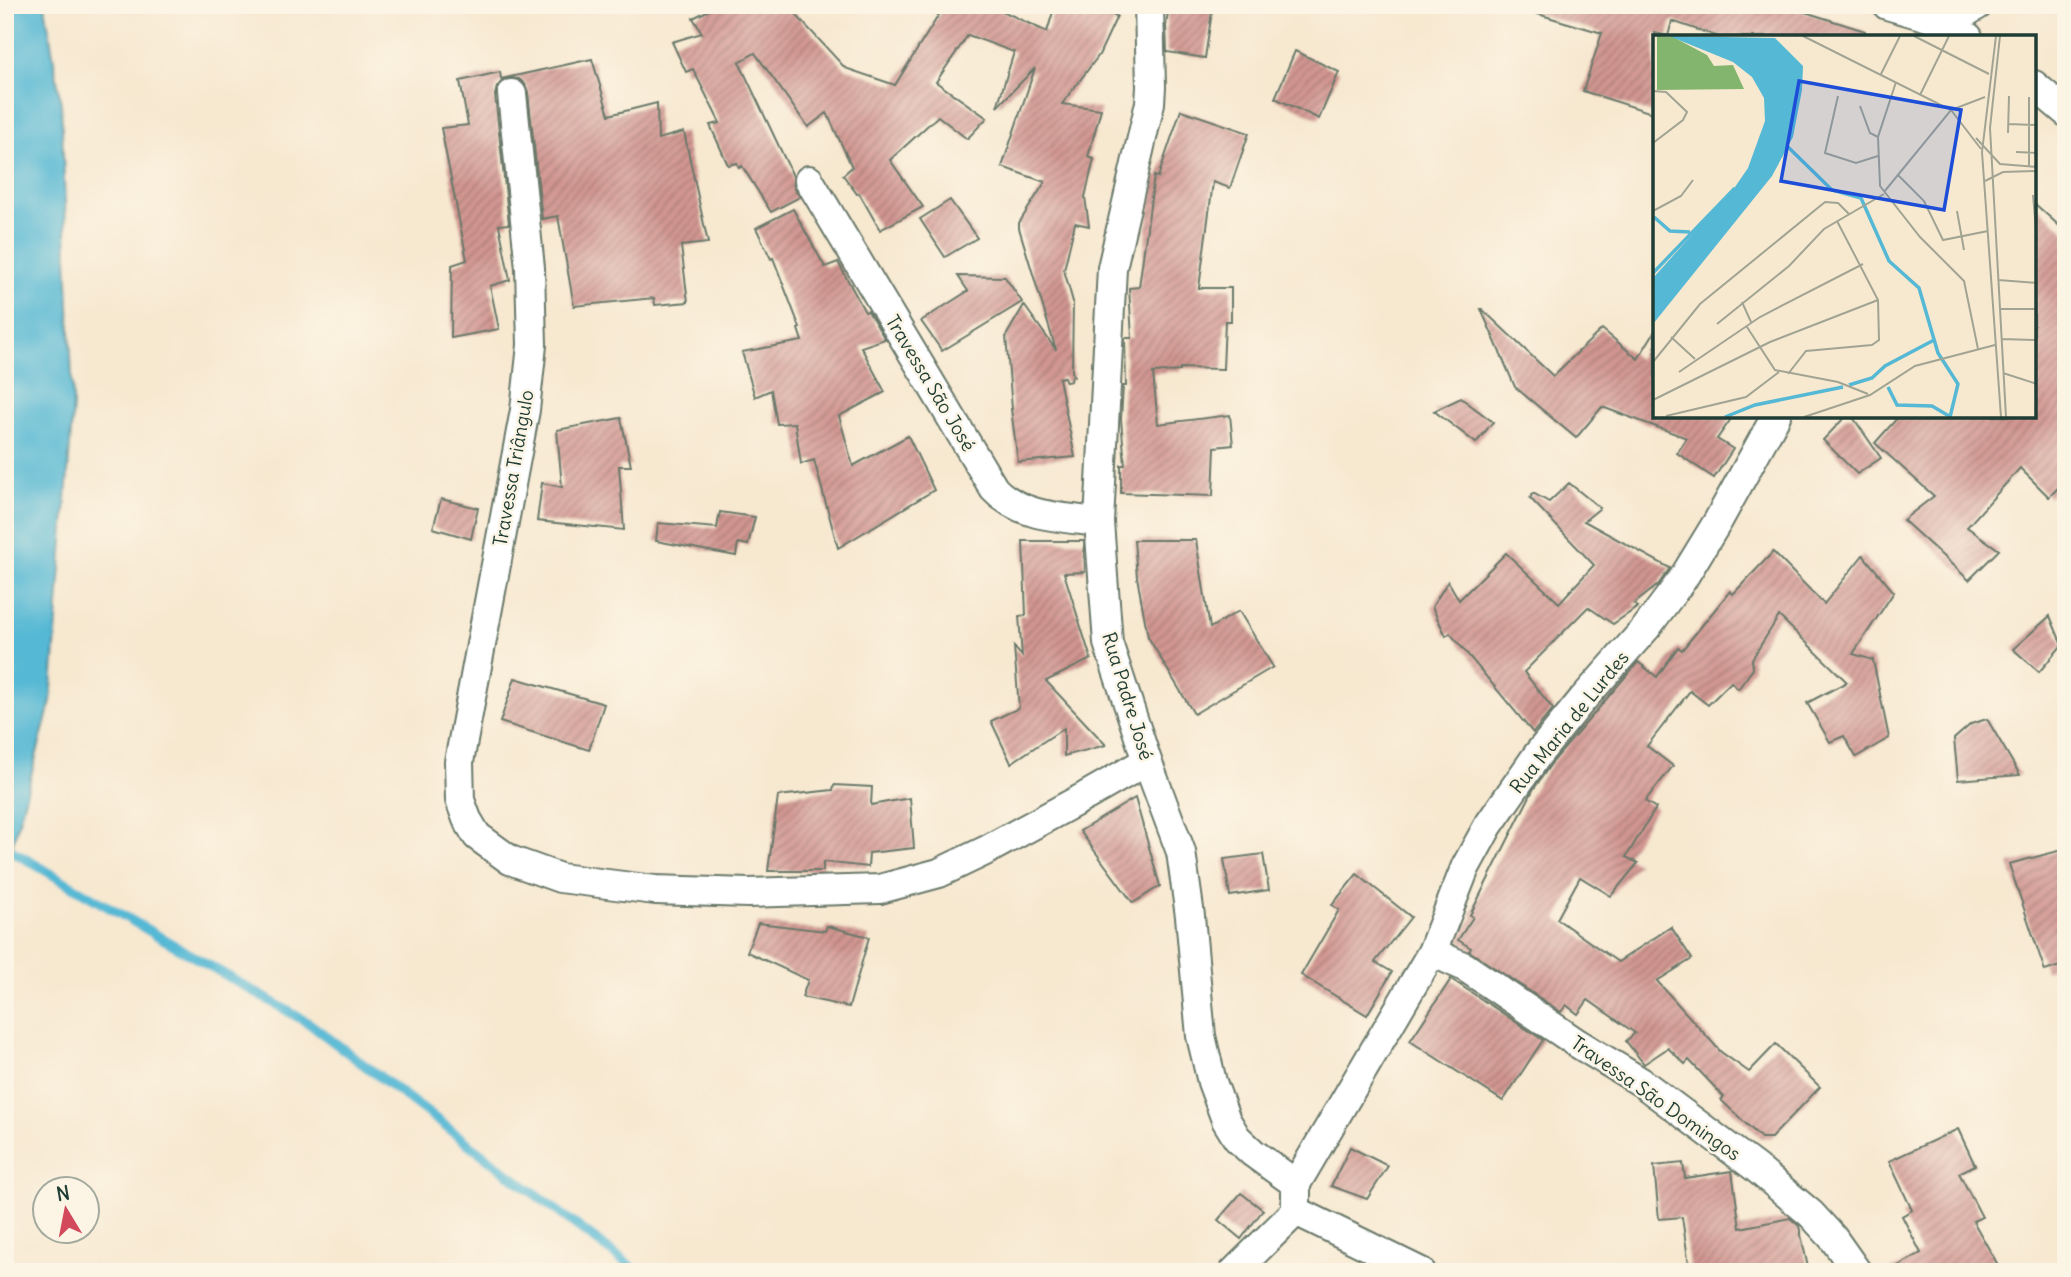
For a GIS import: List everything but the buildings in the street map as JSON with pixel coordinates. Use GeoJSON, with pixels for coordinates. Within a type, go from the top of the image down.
{"type":"FeatureCollection","features":[{"type":"Feature","properties":{"kind":"street","name":"Rua Padre José"},"geometry":{"type":"LineString","coordinates":[[1149,5],[1152,87],[1150,103],[1112,268],[1099,522],[1108,643],[1181,852],[1201,1036],[1212,1082],[1226,1120],[1237,1138],[1296,1197],[1421,1272]]}},
{"type":"Feature","properties":{"kind":"street"},"geometry":{"type":"LineString","coordinates":[[1887,5],[1953,32],[1978,5]]}},
{"type":"Feature","properties":{"kind":"street"},"geometry":{"type":"LineString","coordinates":[[2036,87],[2066,112]]}},
{"type":"Feature","properties":{"kind":"street","name":"Travessa Triângulo"},"geometry":{"type":"LineString","coordinates":[[512,94],[530,268],[532,345],[525,410],[459,762],[460,800],[477,836],[518,863],[560,878],[574,880],[655,890],[748,893],[880,889],[939,873],[985,851],[1147,761]]}},
{"type":"Feature","properties":{"kind":"street","name":"Travessa São José"},"geometry":{"type":"LineString","coordinates":[[809,180],[994,489],[1009,502],[1026,511],[1099,522]]}},
{"type":"Feature","properties":{"kind":"street","name":"Rua Maria de Lurdes"},"geometry":{"type":"LineString","coordinates":[[1234,1272],[1296,1197],[1432,952],[1465,868],[1488,826],[1538,754],[1646,628],[1682,580],[1775,418]]}},
{"type":"Feature","properties":{"kind":"street","name":"Travessa São Domingos"},"geometry":{"type":"LineString","coordinates":[[1432,952],[1465,967],[1641,1082],[1756,1168],[1811,1214],[1833,1238],[1857,1272]]}},
{"type":"Feature","properties":{"kind":"water"},"geometry":{"type":"Polygon","coordinates":[[[5,5],[45,5],[61,104],[73,405],[51,701],[5,873],[5,5]]]}},
{"type":"Feature","properties":{"kind":"waterway"},"geometry":{"type":"LineString","coordinates":[[5,847],[310,1024],[638,1272]]}}]}
